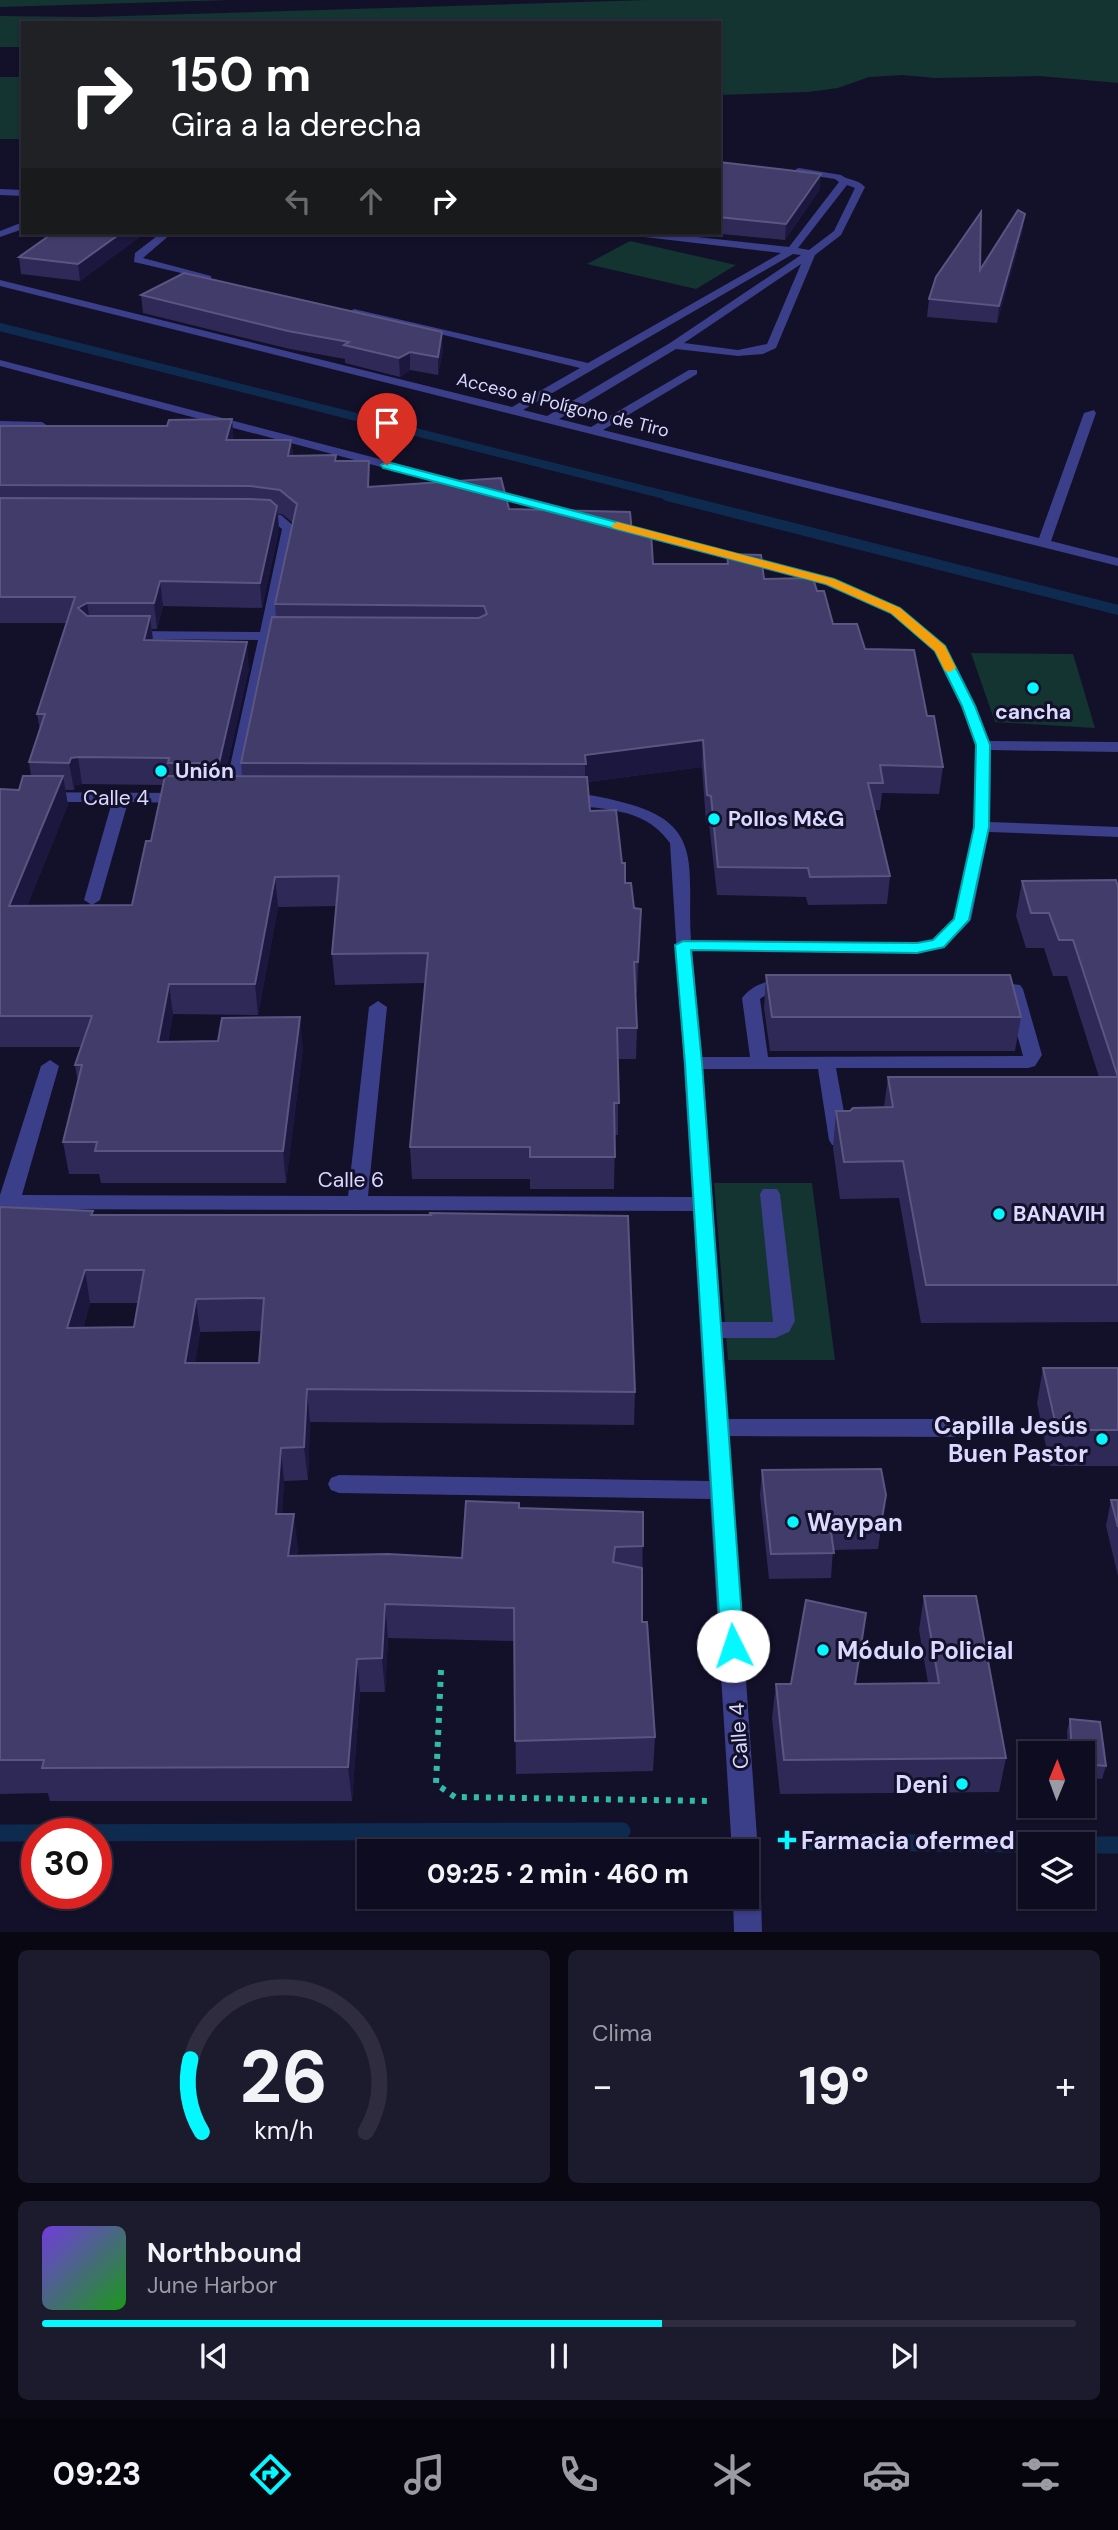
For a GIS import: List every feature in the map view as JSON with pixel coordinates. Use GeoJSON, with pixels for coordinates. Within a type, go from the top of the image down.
{"type":"FeatureCollection","features":[{"type":"Feature","properties":{"kind":"street"},"geometry":{"type":"LineString","coordinates":[[547,421],[674,345],[838,236],[860,187],[838,177],[794,171]]}},
{"type":"Feature","properties":{"kind":"street"},"geometry":{"type":"LineString","coordinates":[[515,410],[641,340],[791,251],[844,181]]}},
{"type":"Feature","properties":{"kind":"street"},"geometry":{"type":"LineString","coordinates":[[0,192],[21,193]]}},
{"type":"Feature","properties":{"kind":"street"},"geometry":{"type":"LineString","coordinates":[[0,234],[21,226]]}},
{"type":"Feature","properties":{"kind":"street"},"geometry":{"type":"LineString","coordinates":[[164,235],[139,255],[138,260],[218,281]]}},
{"type":"Feature","properties":{"kind":"street"},"geometry":{"type":"LineString","coordinates":[[653,235],[811,253]]}},
{"type":"Feature","properties":{"kind":"street"},"geometry":{"type":"LineString","coordinates":[[674,345],[745,353],[764,352],[772,346],[811,253]]}},
{"type":"Feature","properties":{"kind":"street","name":"Acceso al Polígono de Tiro"},"geometry":{"type":"LineString","coordinates":[[0,283],[1118,562]]}},
{"type":"Feature","properties":{"kind":"street"},"geometry":{"type":"LineString","coordinates":[[338,308],[591,367]]}},
{"type":"Feature","properties":{"kind":"street"},"geometry":{"type":"LineString","coordinates":[[0,363],[830,582],[896,611],[940,649],[969,706],[983,745],[982,827],[962,920],[938,944],[917,948],[683,945]]}},
{"type":"Feature","properties":{"kind":"street"},"geometry":{"type":"LineString","coordinates":[[594,430],[693,372]]}},
{"type":"Feature","properties":{"kind":"street"},"geometry":{"type":"LineString","coordinates":[[1043,544],[1090,413]]}},
{"type":"Feature","properties":{"kind":"street"},"geometry":{"type":"LineString","coordinates":[[0,425],[54,426]]}},
{"type":"Feature","properties":{"kind":"street"},"geometry":{"type":"LineString","coordinates":[[238,517],[276,519],[289,528],[267,636]]}},
{"type":"Feature","properties":{"kind":"street"},"geometry":{"type":"LineString","coordinates":[[118,635],[293,636]]}},
{"type":"Feature","properties":{"kind":"street","name":"Calle 4"},"geometry":{"type":"LineString","coordinates":[[0,797],[224,798],[267,636]]}},
{"type":"Feature","properties":{"kind":"street"},"geometry":{"type":"LineString","coordinates":[[983,745],[1118,747]]}},
{"type":"Feature","properties":{"kind":"street"},"geometry":{"type":"LineString","coordinates":[[92,900],[121,798]]}},
{"type":"Feature","properties":{"kind":"street","name":"Calle 4"},"geometry":{"type":"LineString","coordinates":[[552,799],[589,799],[616,803],[663,826],[678,844],[744,1839]]}},
{"type":"Feature","properties":{"kind":"street"},"geometry":{"type":"LineString","coordinates":[[982,827],[1118,832]]}},
{"type":"Feature","properties":{"kind":"street"},"geometry":{"type":"LineString","coordinates":[[760,1063],[751,998],[757,990],[770,986],[812,986]]}},
{"type":"Feature","properties":{"kind":"street"},"geometry":{"type":"LineString","coordinates":[[694,1063],[1028,1062],[1033,1055],[1013,989],[978,986]]}},
{"type":"Feature","properties":{"kind":"street"},"geometry":{"type":"LineString","coordinates":[[357,1203],[378,1007]]}},
{"type":"Feature","properties":{"kind":"street"},"geometry":{"type":"LineString","coordinates":[[826,1063],[839,1140]]}},
{"type":"Feature","properties":{"kind":"street"},"geometry":{"type":"LineString","coordinates":[[5,1202],[50,1066]]}},
{"type":"Feature","properties":{"kind":"street"},"geometry":{"type":"LineString","coordinates":[[711,1330],[775,1330],[782,1327],[784,1321],[770,1194]]}},
{"type":"Feature","properties":{"kind":"street","name":"Calle 6"},"geometry":{"type":"LineString","coordinates":[[5,1202],[702,1204]]}},
{"type":"Feature","properties":{"kind":"street"},"geometry":{"type":"LineString","coordinates":[[718,1427],[968,1428]]}},
{"type":"Feature","properties":{"kind":"street"},"geometry":{"type":"LineString","coordinates":[[339,1484],[722,1490]]}},
{"type":"Feature","properties":{"kind":"street"},"geometry":{"type":"LineString","coordinates":[[747,1909],[748,1931]]}},
{"type":"Feature","properties":{"kind":"path"},"geometry":{"type":"LineString","coordinates":[[441,1670],[436,1784],[455,1797],[743,1802]]}},
{"type":"Feature","properties":{"kind":"green space"},"geometry":{"type":"Polygon","coordinates":[[[0,0],[231,0],[0,7],[0,0]]]}},
{"type":"Feature","properties":{"kind":"green space"},"geometry":{"type":"Polygon","coordinates":[[[646,0],[1118,0],[1118,83],[1040,76],[935,78],[902,75],[869,77],[838,88],[808,92],[721,95],[721,21],[21,21],[21,47],[0,47],[0,16],[90,17],[646,0]]]}},
{"type":"Feature","properties":{"kind":"green space"},"geometry":{"type":"Polygon","coordinates":[[[0,77],[21,77],[21,139],[0,139],[0,77]]]}},
{"type":"Feature","properties":{"kind":"green space"},"geometry":{"type":"Polygon","coordinates":[[[630,241],[736,265],[696,289],[587,264],[630,241]]]}},
{"type":"Feature","properties":{"kind":"green space","name":"cancha"},"geometry":{"type":"Polygon","coordinates":[[[971,653],[1073,654],[1095,728],[995,722],[971,653]]]}},
{"type":"Feature","properties":{"kind":"green space"},"geometry":{"type":"Polygon","coordinates":[[[714,1183],[812,1183],[835,1360],[728,1360],[714,1183]]]}},
{"type":"Feature","properties":{"kind":"building"},"geometry":{"type":"Polygon","coordinates":[[[721,162],[821,174],[786,224],[721,217],[721,162]]]}},
{"type":"Feature","properties":{"kind":"building"},"geometry":{"type":"Polygon","coordinates":[[[1018,210],[1025,214],[999,306],[929,299],[936,277],[981,212],[980,270],[1018,210]]]}},
{"type":"Feature","properties":{"kind":"building"},"geometry":{"type":"Polygon","coordinates":[[[50,235],[118,235],[78,264],[19,257],[50,235]]]}},
{"type":"Feature","properties":{"kind":"building"},"geometry":{"type":"Polygon","coordinates":[[[184,273],[442,332],[438,357],[410,352],[399,358],[344,345],[349,342],[288,331],[141,295],[184,273]]]}},
{"type":"Feature","properties":{"kind":"building"},"geometry":{"type":"Polygon","coordinates":[[[232,419],[226,440],[291,440],[288,456],[336,455],[335,461],[369,461],[368,487],[501,478],[509,509],[630,512],[632,533],[651,533],[653,564],[728,564],[727,554],[761,555],[764,579],[813,578],[817,591],[824,591],[833,624],[857,624],[865,649],[914,650],[927,716],[934,716],[943,767],[880,765],[883,783],[868,783],[890,876],[810,877],[808,868],[718,867],[711,796],[707,795],[703,740],[585,755],[586,764],[241,763],[272,617],[479,618],[487,614],[484,606],[275,604],[297,504],[280,490],[250,486],[0,485],[0,426],[167,426],[169,420],[232,419]]]}},
{"type":"Feature","properties":{"kind":"building"},"geometry":{"type":"Polygon","coordinates":[[[0,498],[250,499],[270,500],[277,506],[260,583],[160,581],[154,603],[87,603],[78,608],[87,616],[150,616],[144,640],[247,642],[219,763],[168,763],[169,758],[78,757],[71,758],[69,763],[29,762],[45,714],[37,714],[75,597],[0,597],[0,498]]]}},
{"type":"Feature","properties":{"kind":"building"},"geometry":{"type":"Polygon","coordinates":[[[23,776],[63,776],[9,906],[132,905],[146,841],[151,841],[165,776],[587,777],[590,811],[616,810],[622,863],[625,863],[625,883],[631,883],[634,908],[641,909],[638,962],[634,962],[637,1028],[617,1028],[619,1103],[614,1103],[615,1157],[530,1157],[530,1147],[410,1147],[428,953],[332,954],[339,876],[275,877],[255,984],[169,984],[158,1042],[218,1041],[222,1018],[300,1017],[283,1151],[95,1151],[97,1142],[63,1142],[82,1065],[75,1065],[92,1016],[0,1016],[0,789],[19,790],[23,776]]]}},
{"type":"Feature","properties":{"kind":"building"},"geometry":{"type":"Polygon","coordinates":[[[1116,880],[1118,1077],[1073,940],[1059,940],[1049,913],[1031,913],[1022,881],[1116,880]]]}},
{"type":"Feature","properties":{"kind":"building"},"geometry":{"type":"Polygon","coordinates":[[[766,975],[1010,975],[1021,1017],[772,1017],[766,975]]]}},
{"type":"Feature","properties":{"kind":"building"},"geometry":{"type":"Polygon","coordinates":[[[888,1077],[1118,1077],[1118,1285],[926,1285],[903,1161],[844,1162],[836,1111],[893,1107],[888,1077]]]}},
{"type":"Feature","properties":{"kind":"building"},"geometry":{"type":"Polygon","coordinates":[[[0,1207],[93,1211],[91,1215],[431,1215],[430,1213],[628,1216],[635,1392],[307,1389],[304,1447],[281,1448],[276,1514],[294,1514],[288,1556],[388,1554],[462,1558],[466,1501],[519,1503],[519,1508],[643,1512],[643,1546],[615,1547],[613,1562],[642,1568],[642,1622],[647,1622],[655,1737],[515,1741],[514,1608],[385,1604],[382,1658],[357,1659],[348,1767],[42,1768],[44,1760],[0,1760],[0,1207]],[[85,1270],[67,1328],[134,1327],[144,1270],[85,1270]],[[264,1298],[196,1299],[185,1363],[259,1363],[264,1298]]]}},
{"type":"Feature","properties":{"kind":"building"},"geometry":{"type":"Polygon","coordinates":[[[1043,1368],[1118,1368],[1118,1430],[1057,1430],[1043,1368]]]}},
{"type":"Feature","properties":{"kind":"building"},"geometry":{"type":"Polygon","coordinates":[[[881,1469],[886,1495],[881,1524],[830,1525],[834,1553],[771,1554],[762,1470],[881,1469]]]}},
{"type":"Feature","properties":{"kind":"building"},"geometry":{"type":"Polygon","coordinates":[[[1111,1500],[1118,1500],[1118,1527],[1111,1500]]]}},
{"type":"Feature","properties":{"kind":"building"},"geometry":{"type":"Polygon","coordinates":[[[924,1596],[976,1596],[1006,1758],[784,1760],[776,1684],[791,1684],[806,1600],[866,1613],[855,1684],[939,1683],[924,1596]]]}},
{"type":"Feature","properties":{"kind":"building"},"geometry":{"type":"Polygon","coordinates":[[[1070,1719],[1100,1722],[1106,1766],[1096,1765],[1096,1741],[1071,1741],[1070,1719]]]}},
{"type":"Feature","properties":{"kind":"waterway"},"geometry":{"type":"LineString","coordinates":[[0,327],[673,497]]}},
{"type":"Feature","properties":{"kind":"waterway"},"geometry":{"type":"LineString","coordinates":[[667,496],[1118,610]]}},
{"type":"Feature","properties":{"kind":"waterway"},"geometry":{"type":"LineString","coordinates":[[0,1833],[622,1831]]}},
{"type":"Feature","properties":{"kind":"waterway"},"geometry":{"type":"LineString","coordinates":[[811,1842],[1018,1844]]}},
{"type":"Feature","properties":{"kind":"waterway"},"geometry":{"type":"LineString","coordinates":[[1095,1845],[1118,1845]]}},
{"type":"Feature","properties":{"kind":"slow traffic"},"geometry":{"type":"LineString","coordinates":[[617,526],[830,582],[896,611],[940,649],[950,668]]}},
{"type":"Feature","properties":{"kind":"place","name":"cancha"},"geometry":{"type":"Point","coordinates":[1033,688]}},
{"type":"Feature","properties":{"kind":"place","name":"Unión"},"geometry":{"type":"Point","coordinates":[161,771]}},
{"type":"Feature","properties":{"kind":"place","name":"Pollos M&G"},"geometry":{"type":"Point","coordinates":[714,819]}},
{"type":"Feature","properties":{"kind":"place","name":"BANAVIH"},"geometry":{"type":"Point","coordinates":[999,1214]}},
{"type":"Feature","properties":{"kind":"place","name":"Capilla Jesús Buen Pastor"},"geometry":{"type":"Point","coordinates":[1102,1439]}},
{"type":"Feature","properties":{"kind":"place","name":"Waypan"},"geometry":{"type":"Point","coordinates":[793,1522]}},
{"type":"Feature","properties":{"kind":"place","name":"Módulo Policial"},"geometry":{"type":"Point","coordinates":[823,1650]}},
{"type":"Feature","properties":{"kind":"place","name":"Deni"},"geometry":{"type":"Point","coordinates":[962,1784]}},
{"type":"Feature","properties":{"kind":"place","name":"Farmacia ofermed"},"geometry":{"type":"Point","coordinates":[787,1840]}},
{"type":"Feature","properties":{"kind":"route"},"geometry":{"type":"LineString","coordinates":[[387,465],[830,582],[896,611],[940,649],[969,706],[983,745],[982,827],[962,920],[938,944],[917,948],[683,945],[694,1063],[733,1646]]}}]}
